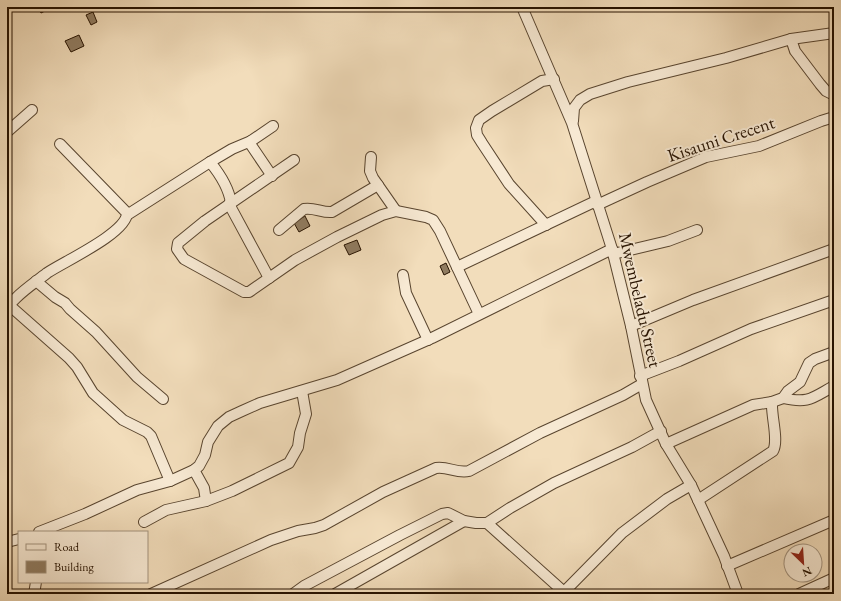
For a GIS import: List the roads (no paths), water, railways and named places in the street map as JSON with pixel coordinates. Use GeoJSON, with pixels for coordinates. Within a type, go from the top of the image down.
{"type":"FeatureCollection","features":[{"type":"Feature","properties":{"kind":"street","name":"Mwembeladu Street"},"geometry":{"type":"LineString","coordinates":[[522,7],[572,123],[612,252],[631,326],[646,400],[666,444],[691,485],[728,566],[737,594]]}},
{"type":"Feature","properties":{"kind":"street"},"geometry":{"type":"LineString","coordinates":[[572,123],[574,108],[580,100],[590,94],[628,82],[726,58],[791,39],[834,33]]}},
{"type":"Feature","properties":{"kind":"street"},"geometry":{"type":"LineString","coordinates":[[791,39],[795,51],[820,84],[826,91],[834,95]]}},
{"type":"Feature","properties":{"kind":"street"},"geometry":{"type":"LineString","coordinates":[[546,225],[509,184],[477,135],[476,128],[479,120],[492,111],[542,81],[554,79]]}},
{"type":"Feature","properties":{"kind":"street"},"geometry":{"type":"LineString","coordinates":[[7,132],[32,110]]}},
{"type":"Feature","properties":{"kind":"street","name":"Kisauni Crecent"},"geometry":{"type":"LineString","coordinates":[[457,267],[546,225],[706,157],[760,146],[834,117]]}},
{"type":"Feature","properties":{"kind":"street"},"geometry":{"type":"LineString","coordinates":[[170,481],[151,436],[147,432],[123,420],[93,393],[77,367],[69,358],[8,306],[36,281],[106,238],[120,226],[127,216],[210,162],[232,149],[251,141],[273,126]]}},
{"type":"Feature","properties":{"kind":"street"},"geometry":{"type":"LineString","coordinates":[[251,141],[251,145],[272,176]]}},
{"type":"Feature","properties":{"kind":"street"},"geometry":{"type":"LineString","coordinates":[[60,144],[104,191],[123,208],[127,216]]}},
{"type":"Feature","properties":{"kind":"street"},"geometry":{"type":"LineString","coordinates":[[370,157],[370,171],[396,211]]}},
{"type":"Feature","properties":{"kind":"street"},"geometry":{"type":"LineString","coordinates":[[294,160],[205,221],[178,243],[177,249],[184,259],[244,292],[252,291],[295,260],[382,215],[396,211],[420,215],[432,220],[440,231],[480,314]]}},
{"type":"Feature","properties":{"kind":"street"},"geometry":{"type":"LineString","coordinates":[[210,162],[218,171],[229,194],[230,204],[269,278]]}},
{"type":"Feature","properties":{"kind":"street"},"geometry":{"type":"LineString","coordinates":[[279,230],[304,209],[308,208],[332,212],[378,185]]}},
{"type":"Feature","properties":{"kind":"street"},"geometry":{"type":"LineString","coordinates":[[42,531],[85,514],[137,490],[170,481],[194,470],[199,466],[205,455],[208,442],[218,426],[229,417],[260,403],[337,380],[428,340],[612,252],[668,241],[697,230]]}},
{"type":"Feature","properties":{"kind":"street"},"geometry":{"type":"LineString","coordinates":[[631,326],[701,297],[834,249]]}},
{"type":"Feature","properties":{"kind":"street"},"geometry":{"type":"LineString","coordinates":[[403,275],[406,293],[428,340]]}},
{"type":"Feature","properties":{"kind":"street"},"geometry":{"type":"LineString","coordinates":[[36,281],[55,297],[65,303],[96,332],[137,377],[163,399]]}},
{"type":"Feature","properties":{"kind":"street"},"geometry":{"type":"LineString","coordinates":[[151,594],[271,540],[298,531],[324,525],[377,495],[432,470],[444,467],[460,472],[469,471],[540,433],[623,395],[641,380],[679,362],[751,329],[834,300]]}},
{"type":"Feature","properties":{"kind":"street"},"geometry":{"type":"LineString","coordinates":[[783,398],[788,391],[800,382],[809,363],[815,359],[834,352]]}},
{"type":"Feature","properties":{"kind":"street"},"geometry":{"type":"LineString","coordinates":[[666,444],[753,405],[772,402],[783,398],[796,401],[807,401],[834,386]]}},
{"type":"Feature","properties":{"kind":"street"},"geometry":{"type":"LineString","coordinates":[[144,522],[166,510],[206,501],[232,491],[289,463],[298,447],[300,433],[306,414],[302,391]]}},
{"type":"Feature","properties":{"kind":"street"},"geometry":{"type":"LineString","coordinates":[[698,500],[773,451],[776,447],[776,440],[772,417],[772,402]]}},
{"type":"Feature","properties":{"kind":"street"},"geometry":{"type":"LineString","coordinates":[[293,594],[304,586],[442,514],[448,513],[464,521],[487,523],[554,483],[632,447],[661,431]]}},
{"type":"Feature","properties":{"kind":"street"},"geometry":{"type":"LineString","coordinates":[[194,470],[204,488],[206,501]]}},
{"type":"Feature","properties":{"kind":"street"},"geometry":{"type":"LineString","coordinates":[[487,523],[563,593],[622,533],[667,499],[691,485]]}},
{"type":"Feature","properties":{"kind":"street"},"geometry":{"type":"LineString","coordinates":[[728,566],[834,520]]}},
{"type":"Feature","properties":{"kind":"street"},"geometry":{"type":"LineString","coordinates":[[335,594],[464,521]]}},
{"type":"Feature","properties":{"kind":"street"},"geometry":{"type":"LineString","coordinates":[[7,542],[18,539]]}},
{"type":"Feature","properties":{"kind":"street"},"geometry":{"type":"LineString","coordinates":[[799,594],[834,578]]}},
{"type":"Feature","properties":{"kind":"street"},"geometry":{"type":"LineString","coordinates":[[34,594],[36,583]]}}]}
